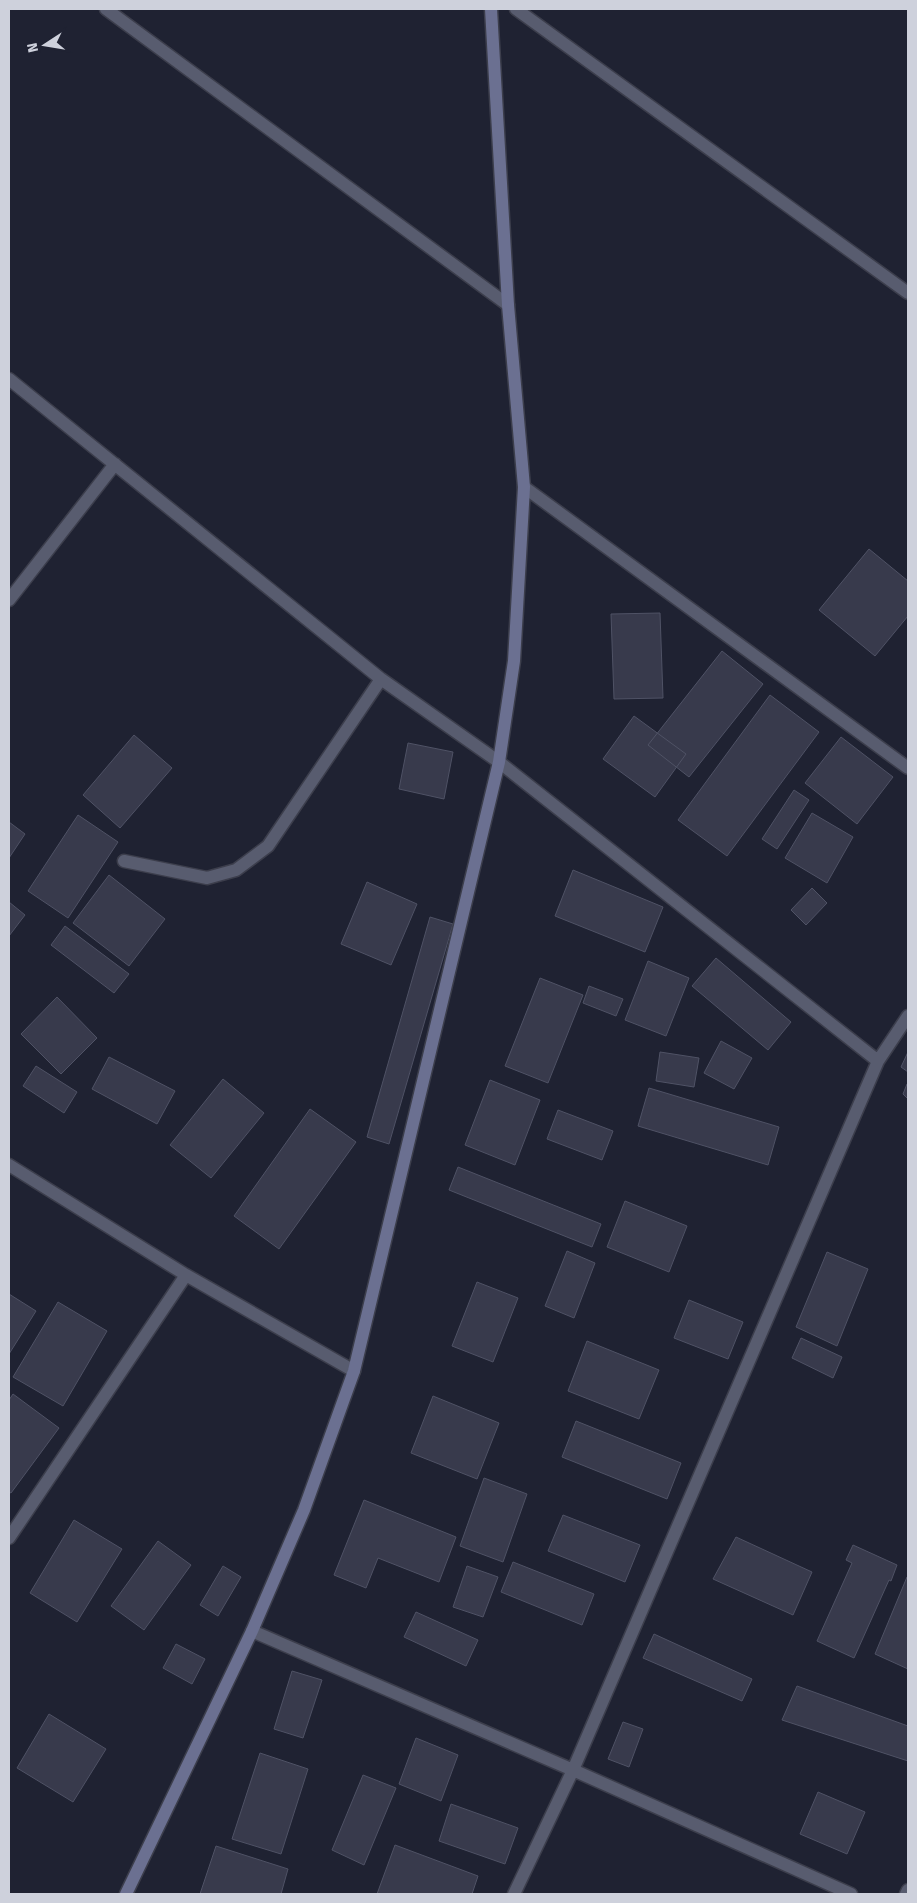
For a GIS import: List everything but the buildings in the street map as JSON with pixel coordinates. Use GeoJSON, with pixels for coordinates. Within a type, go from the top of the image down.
{"type":"FeatureCollection","features":[{"type":"Feature","properties":{"kind":"street"},"geometry":{"type":"LineString","coordinates":[[106,9],[508,305]]}},
{"type":"Feature","properties":{"kind":"street"},"geometry":{"type":"LineString","coordinates":[[126,1894],[252,1631],[304,1510],[354,1371],[499,762],[514,660],[524,487],[508,305],[491,9]]}},
{"type":"Feature","properties":{"kind":"street"},"geometry":{"type":"LineString","coordinates":[[516,9],[908,292]]}},
{"type":"Feature","properties":{"kind":"street"},"geometry":{"type":"LineString","coordinates":[[9,380],[381,679],[499,762],[878,1061]]}},
{"type":"Feature","properties":{"kind":"street"},"geometry":{"type":"LineString","coordinates":[[9,600],[115,464]]}},
{"type":"Feature","properties":{"kind":"street"},"geometry":{"type":"LineString","coordinates":[[524,487],[908,768]]}},
{"type":"Feature","properties":{"kind":"street"},"geometry":{"type":"LineString","coordinates":[[124,861],[207,878],[236,870],[268,846],[381,679]]}},
{"type":"Feature","properties":{"kind":"street"},"geometry":{"type":"LineString","coordinates":[[514,1894],[573,1770],[878,1061],[908,1016]]}},
{"type":"Feature","properties":{"kind":"street"},"geometry":{"type":"LineString","coordinates":[[9,1165],[186,1275],[354,1371]]}},
{"type":"Feature","properties":{"kind":"street"},"geometry":{"type":"LineString","coordinates":[[9,1538],[186,1275]]}},
{"type":"Feature","properties":{"kind":"street"},"geometry":{"type":"LineString","coordinates":[[252,1631],[573,1770],[851,1894]]}},
{"type":"Feature","properties":{"kind":"street"},"geometry":{"type":"LineString","coordinates":[[906,1894],[908,1890]]}}]}
